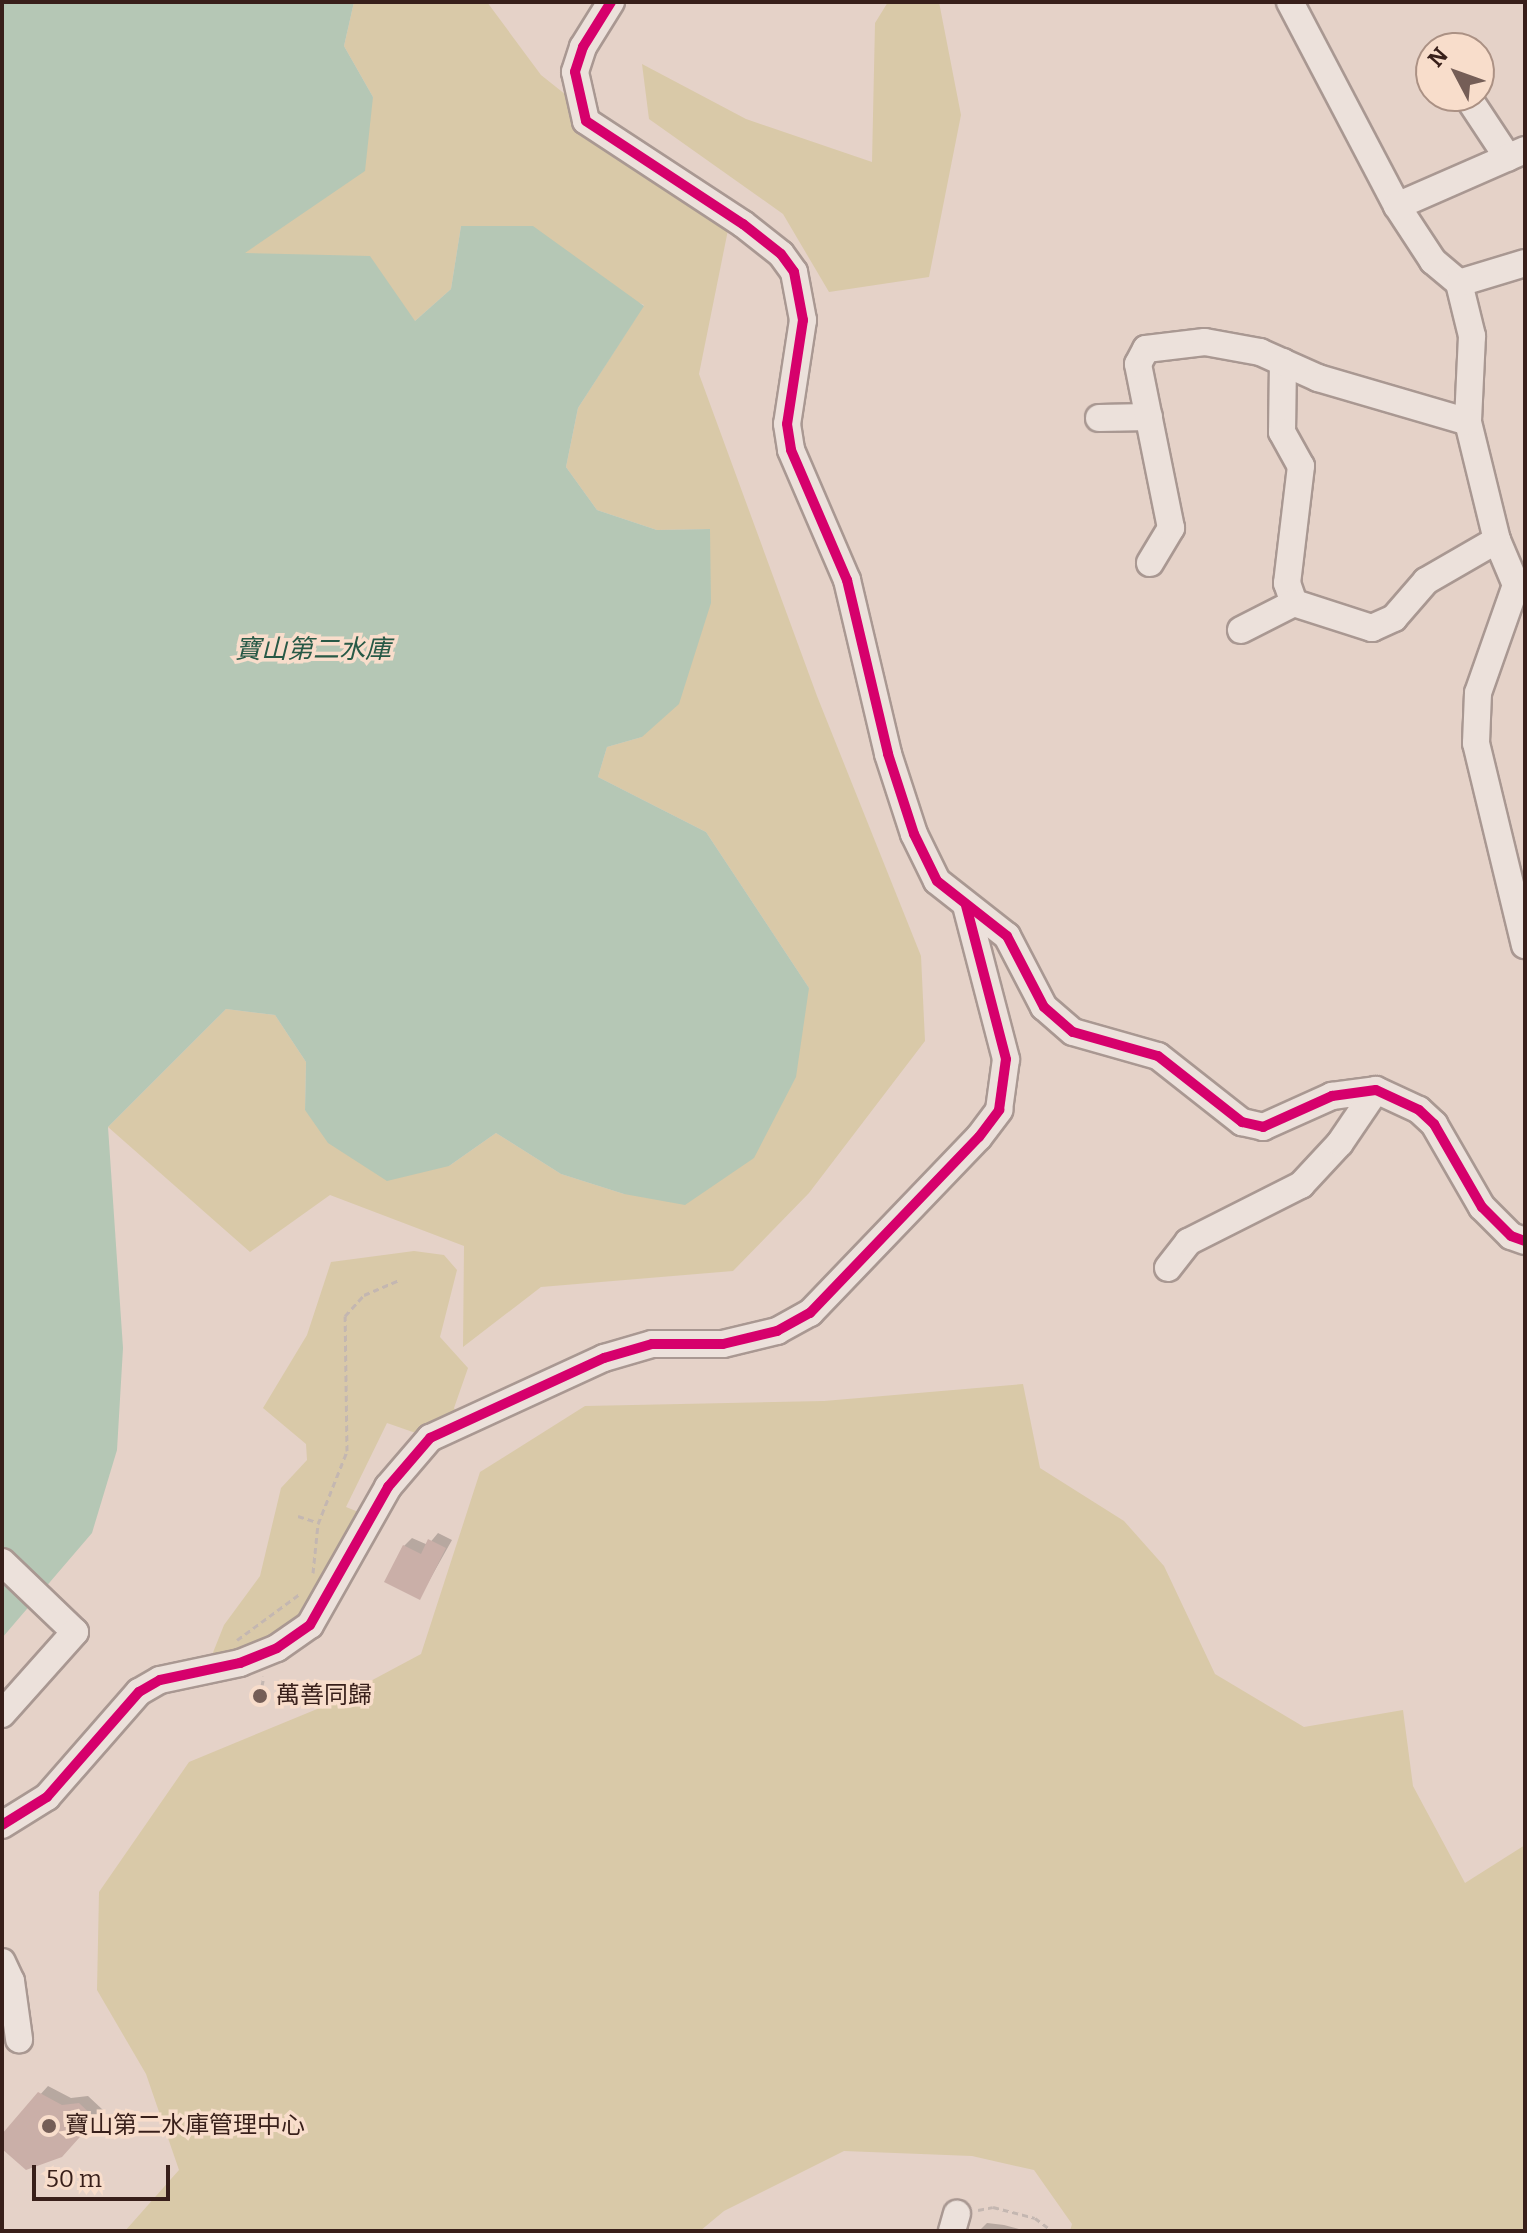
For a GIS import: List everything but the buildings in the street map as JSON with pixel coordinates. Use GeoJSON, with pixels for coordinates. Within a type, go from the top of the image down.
{"type":"FeatureCollection","features":[{"type":"Feature","properties":{"kind":"street"},"geometry":{"type":"LineString","coordinates":[[611,2],[583,47],[575,72],[586,121],[743,224],[781,254],[794,272],[803,320],[787,424],[791,450],[847,580],[888,754],[914,834],[937,881],[1007,936],[1057,1022],[1073,1032],[1158,1056],[1242,1122],[1263,1127],[1332,1096],[1376,1090],[1419,1110],[1434,1124],[1482,1207],[1511,1236],[1525,1241]]}},
{"type":"Feature","properties":{"kind":"street"},"geometry":{"type":"LineString","coordinates":[[1290,2],[1397,206],[1433,261],[1459,283],[1472,336],[1468,422],[1497,540],[1516,585],[1478,693],[1476,743],[1483,787],[1500,831],[1517,927],[1525,945]]}},
{"type":"Feature","properties":{"kind":"street"},"geometry":{"type":"LineString","coordinates":[[1397,206],[1516,154],[1481,112]]}},
{"type":"Feature","properties":{"kind":"street"},"geometry":{"type":"LineString","coordinates":[[1459,283],[1525,263]]}},
{"type":"Feature","properties":{"kind":"street"},"geometry":{"type":"LineString","coordinates":[[1150,563],[1171,528],[1138,364],[1146,349],[1205,342],[1283,362],[1468,422]]}},
{"type":"Feature","properties":{"kind":"street"},"geometry":{"type":"LineString","coordinates":[[1283,362],[1282,432],[1301,466],[1287,583],[1294,603]]}},
{"type":"Feature","properties":{"kind":"street"},"geometry":{"type":"LineString","coordinates":[[1099,418],[1149,417]]}},
{"type":"Feature","properties":{"kind":"street"},"geometry":{"type":"LineString","coordinates":[[1241,630],[1294,603],[1372,628],[1394,618],[1426,581],[1497,540]]}},
{"type":"Feature","properties":{"kind":"street"},"geometry":{"type":"LineString","coordinates":[[1498,639],[1525,635]]}},
{"type":"Feature","properties":{"kind":"street"},"geometry":{"type":"LineString","coordinates":[[2,1825],[47,1797],[139,1692],[160,1680],[220,1667],[277,1648],[310,1625],[388,1487],[430,1438],[604,1358],[652,1344],[723,1344],[777,1331],[810,1313],[860,1263],[929,1183],[979,1137],[999,1110],[1006,1083],[1006,1059],[966,905]]}},
{"type":"Feature","properties":{"kind":"street"},"geometry":{"type":"LineString","coordinates":[[1168,1268],[1188,1242],[1301,1185],[1340,1143],[1376,1090]]}},
{"type":"Feature","properties":{"kind":"street"},"geometry":{"type":"LineString","coordinates":[[2,1562],[75,1632],[2,1714]]}},
{"type":"Feature","properties":{"kind":"street"},"geometry":{"type":"LineString","coordinates":[[2,1962],[11,1981],[19,2039]]}},
{"type":"Feature","properties":{"kind":"path"},"geometry":{"type":"LineString","coordinates":[[220,1667],[240,1636],[309,1585],[318,1522],[347,1451],[345,1316],[357,1300],[399,1280]]}},
{"type":"Feature","properties":{"kind":"path"},"geometry":{"type":"LineString","coordinates":[[298,1516],[318,1522]]}},
{"type":"Feature","properties":{"kind":"path"},"geometry":{"type":"LineString","coordinates":[[955,2222],[993,2207],[1035,2218],[1052,2231]]}},
{"type":"Feature","properties":{"kind":"shaded area"},"geometry":{"type":"Polygon","coordinates":[[[354,2],[487,2],[541,75],[729,225],[699,374],[817,696],[921,956],[925,1041],[809,1193],[733,1271],[541,1287],[463,1347],[464,1246],[330,1195],[250,1252],[108,1127],[226,1009],[275,1015],[306,1062],[305,1110],[449,1166],[496,1133],[561,1174],[624,1194],[809,988],[706,832],[598,777],[607,747],[642,737],[710,529],[657,530],[597,510],[566,467],[578,408],[644,305],[461,226],[451,289],[415,321],[244,253],[373,97],[344,46],[354,2]]]}},
{"type":"Feature","properties":{"kind":"shaded area"},"geometry":{"type":"Polygon","coordinates":[[[888,2],[939,2],[961,115],[929,277],[829,292],[783,214],[649,119],[642,64],[746,119],[872,162],[875,23],[888,2]]]}},
{"type":"Feature","properties":{"kind":"shaded area"},"geometry":{"type":"Polygon","coordinates":[[[414,1251],[444,1255],[457,1270],[440,1337],[468,1368],[454,1408],[461,1423],[430,1438],[387,1423],[346,1507],[371,1517],[310,1625],[206,1670],[224,1625],[260,1576],[281,1488],[307,1460],[306,1444],[263,1408],[307,1335],[331,1262],[414,1251]]]}},
{"type":"Feature","properties":{"kind":"shaded area"},"geometry":{"type":"Polygon","coordinates":[[[1023,1384],[1040,1468],[1124,1521],[1164,1566],[1215,1674],[1304,1727],[1403,1710],[1413,1786],[1465,1883],[1525,1845],[1525,2231],[1070,2231],[1072,2224],[1034,2170],[972,2156],[844,2151],[724,2211],[700,2231],[125,2231],[179,2170],[146,2074],[97,1990],[99,1892],[189,1762],[322,1707],[421,1654],[480,1472],[585,1406],[824,1401],[1023,1384]]]}},
{"type":"Feature","properties":{"kind":"water","name":"寶山第二水庫"},"geometry":{"type":"Polygon","coordinates":[[[2,2],[354,2],[344,46],[373,97],[365,171],[245,253],[370,256],[415,321],[451,289],[461,226],[533,226],[644,306],[578,408],[566,467],[597,510],[657,530],[710,529],[711,603],[679,704],[642,737],[607,747],[598,777],[706,832],[809,988],[796,1077],[754,1158],[685,1205],[624,1194],[561,1174],[496,1133],[449,1166],[387,1181],[328,1143],[305,1110],[306,1062],[275,1015],[226,1009],[108,1127],[123,1348],[117,1450],[92,1533],[2,1638],[2,2]]]}},
{"type":"Feature","properties":{"kind":"cycle path"},"geometry":{"type":"LineString","coordinates":[[611,2],[583,47],[575,72],[586,121],[743,224],[781,254],[794,272],[803,320],[787,424],[791,450],[847,580],[888,754],[914,834],[937,881],[1007,936],[1044,1007],[1073,1032],[1158,1056],[1242,1122],[1263,1127],[1332,1096],[1376,1090],[1419,1110],[1434,1124],[1482,1207],[1511,1236],[1525,1241]]}},
{"type":"Feature","properties":{"kind":"cycle path"},"geometry":{"type":"LineString","coordinates":[[2,1825],[47,1797],[139,1692],[160,1680],[240,1663],[277,1648],[310,1625],[388,1487],[430,1438],[604,1358],[652,1344],[723,1344],[777,1331],[810,1313],[979,1137],[999,1110],[1006,1059],[966,905]]}},
{"type":"Feature","properties":{"kind":"place","name":"萬善同歸"},"geometry":{"type":"Point","coordinates":[260,1696]}},
{"type":"Feature","properties":{"kind":"place","name":"寶山第二水庫管理中心"},"geometry":{"type":"Point","coordinates":[49,2126]}}]}
